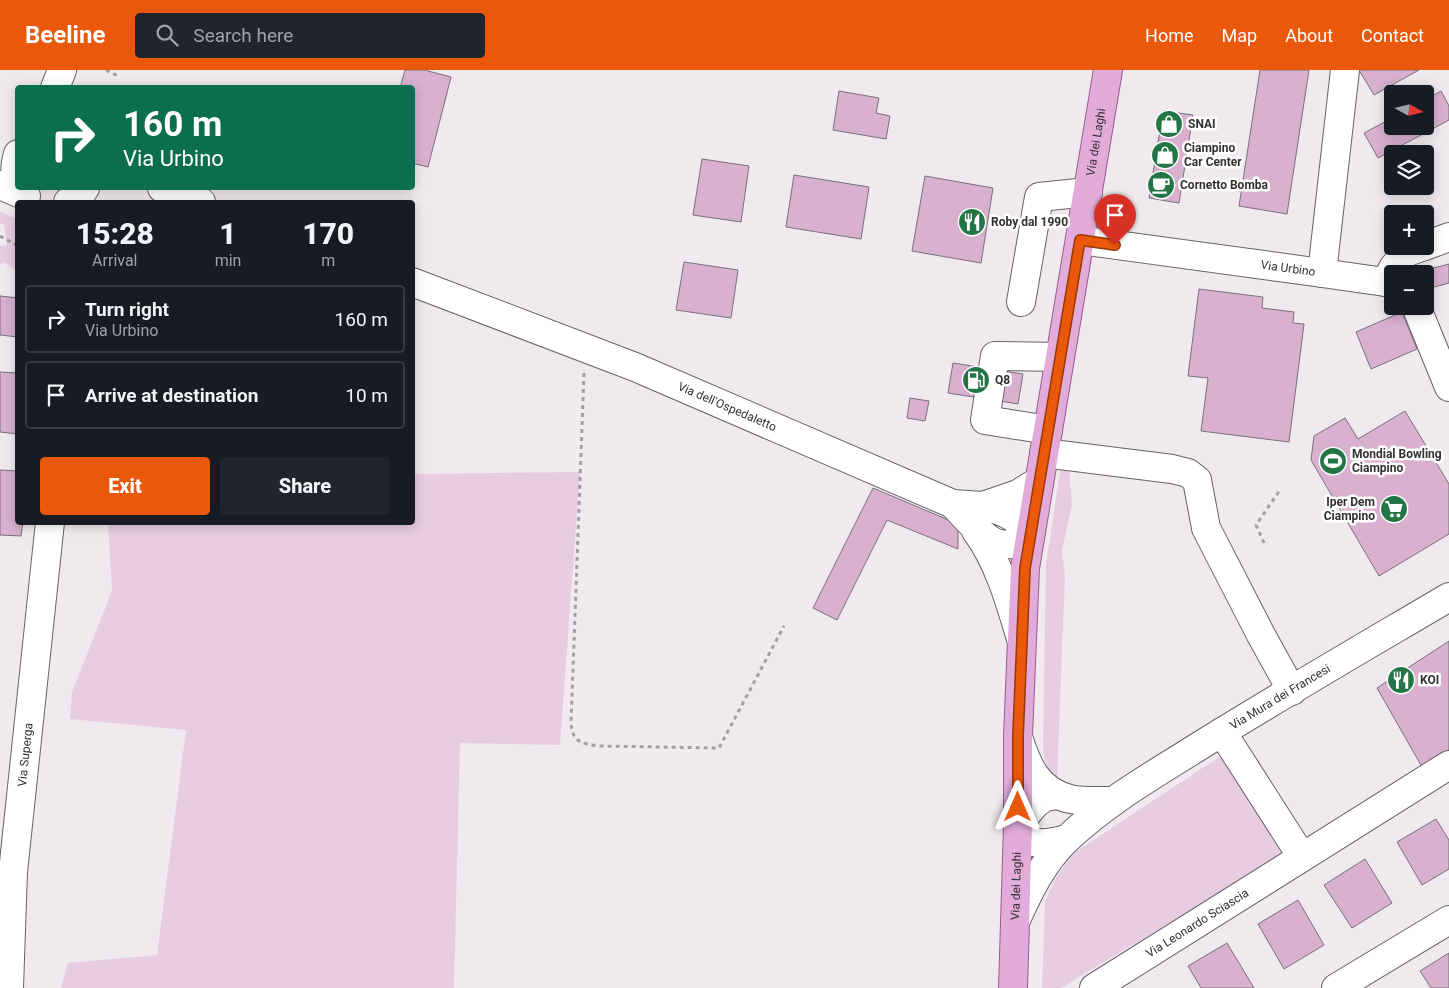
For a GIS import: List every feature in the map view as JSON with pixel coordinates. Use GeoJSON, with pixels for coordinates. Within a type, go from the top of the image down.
{"type":"FeatureCollection","features":[{"type":"Feature","properties":{"kind":"main road","name":"Via dei Laghi"},"geometry":{"type":"LineString","coordinates":[[1013,988],[1018,825],[1018,736],[1025,568],[1108,70]]}},
{"type":"Feature","properties":{"kind":"street"},"geometry":{"type":"LineString","coordinates":[[57,85],[62,70]]}},
{"type":"Feature","properties":{"kind":"street"},"geometry":{"type":"LineString","coordinates":[[70,70],[73,85]]}},
{"type":"Feature","properties":{"kind":"street","name":"Via Urbino"},"geometry":{"type":"LineString","coordinates":[[1080,240],[1322,273],[1345,70]]}},
{"type":"Feature","properties":{"kind":"street"},"geometry":{"type":"LineString","coordinates":[[162,190],[195,200]]}},
{"type":"Feature","properties":{"kind":"street"},"geometry":{"type":"LineString","coordinates":[[1022,302],[1039,197],[1088,192]]}},
{"type":"Feature","properties":{"kind":"street"},"geometry":{"type":"LineString","coordinates":[[1434,242],[1449,237]]}},
{"type":"Feature","properties":{"kind":"street"},"geometry":{"type":"LineString","coordinates":[[1395,265],[1403,255]]}},
{"type":"Feature","properties":{"kind":"street"},"geometry":{"type":"LineString","coordinates":[[1322,273],[1384,282]]}},
{"type":"Feature","properties":{"kind":"street","name":"Via dell'Ospedaletto"},"geometry":{"type":"LineString","coordinates":[[415,283],[635,367],[968,511]]}},
{"type":"Feature","properties":{"kind":"street"},"geometry":{"type":"LineString","coordinates":[[1420,315],[1449,387]]}},
{"type":"Feature","properties":{"kind":"street"},"geometry":{"type":"LineString","coordinates":[[1060,357],[995,356],[985,420],[1046,442],[1188,473],[1197,480],[1206,528],[1261,635],[1292,690]]}},
{"type":"Feature","properties":{"kind":"street"},"geometry":{"type":"LineString","coordinates":[[968,511],[1018,494],[1039,481]]}},
{"type":"Feature","properties":{"kind":"street"},"geometry":{"type":"LineString","coordinates":[[968,511],[991,540],[1000,544],[1013,544],[1030,537]]}},
{"type":"Feature","properties":{"kind":"street"},"geometry":{"type":"LineString","coordinates":[[968,511],[996,567],[1022,641]]}},
{"type":"Feature","properties":{"kind":"street","name":"Via Superga"},"geometry":{"type":"LineString","coordinates":[[9,988],[14,872],[50,525]]}},
{"type":"Feature","properties":{"kind":"street","name":"Via Mura dei Francesi"},"geometry":{"type":"LineString","coordinates":[[1015,922],[1040,870],[1067,839],[1112,801],[1222,732],[1449,597]]}},
{"type":"Feature","properties":{"kind":"street"},"geometry":{"type":"LineString","coordinates":[[1222,732],[1302,857]]}},
{"type":"Feature","properties":{"kind":"street"},"geometry":{"type":"LineString","coordinates":[[1018,736],[1024,756],[1033,775],[1044,786],[1058,795],[1070,799],[1112,801]]}},
{"type":"Feature","properties":{"kind":"street","name":"Via Leonardo Sciascia"},"geometry":{"type":"LineString","coordinates":[[1094,988],[1449,765]]}},
{"type":"Feature","properties":{"kind":"street"},"geometry":{"type":"LineString","coordinates":[[1058,795],[1045,797],[1035,804],[1018,825],[1025,837],[1037,843],[1052,843],[1067,839]]}},
{"type":"Feature","properties":{"kind":"street"},"geometry":{"type":"LineString","coordinates":[[1336,988],[1449,920]]}},
{"type":"Feature","properties":{"kind":"path"},"geometry":{"type":"LineString","coordinates":[[106,70],[118,76]]}},
{"type":"Feature","properties":{"kind":"path"},"geometry":{"type":"LineString","coordinates":[[0,236],[15,244]]}},
{"type":"Feature","properties":{"kind":"path"},"geometry":{"type":"LineString","coordinates":[[585,348],[571,723],[575,738],[583,744],[600,746],[719,748],[784,626]]}},
{"type":"Feature","properties":{"kind":"path"},"geometry":{"type":"LineString","coordinates":[[1264,543],[1256,525],[1280,490]]}},
{"type":"Feature","properties":{"kind":"shaded area"},"geometry":{"type":"Polygon","coordinates":[[[0,211],[15,218],[15,270],[5,263],[0,264],[0,246],[7,245],[4,224],[0,224],[0,211]]]}},
{"type":"Feature","properties":{"kind":"shaded area"},"geometry":{"type":"Polygon","coordinates":[[[1061,466],[1069,467],[1072,505],[1062,550],[1065,577],[1057,778],[1046,763],[1043,744],[1046,564],[1061,466]]]}},
{"type":"Feature","properties":{"kind":"shaded area"},"geometry":{"type":"Polygon","coordinates":[[[580,472],[560,745],[460,743],[454,988],[61,988],[68,963],[157,955],[186,730],[70,719],[72,692],[112,591],[108,525],[415,525],[415,474],[580,472]]]}},
{"type":"Feature","properties":{"kind":"shaded area"},"geometry":{"type":"Polygon","coordinates":[[[1225,753],[1285,853],[1061,988],[1042,988],[1045,902],[1055,879],[1074,853],[1225,753]]]}},
{"type":"Feature","properties":{"kind":"building"},"geometry":{"type":"Polygon","coordinates":[[[405,70],[428,70],[451,77],[428,167],[415,164],[415,85],[401,85],[405,70]]]}},
{"type":"Feature","properties":{"kind":"building"},"geometry":{"type":"Polygon","coordinates":[[[1260,70],[1309,70],[1287,214],[1239,206],[1260,70]]]}},
{"type":"Feature","properties":{"kind":"building"},"geometry":{"type":"Polygon","coordinates":[[[1359,70],[1419,70],[1392,85],[1384,85],[1384,89],[1374,95],[1359,70]]]}},
{"type":"Feature","properties":{"kind":"building"},"geometry":{"type":"Polygon","coordinates":[[[839,91],[879,98],[876,113],[890,116],[886,139],[833,130],[839,91]]]}},
{"type":"Feature","properties":{"kind":"building"},"geometry":{"type":"Polygon","coordinates":[[[1441,91],[1449,106],[1449,120],[1434,128],[1434,95],[1441,91]]]}},
{"type":"Feature","properties":{"kind":"building"},"geometry":{"type":"Polygon","coordinates":[[[1163,111],[1193,115],[1179,203],[1149,198],[1163,111]]]}},
{"type":"Feature","properties":{"kind":"building"},"geometry":{"type":"Polygon","coordinates":[[[1384,122],[1384,135],[1421,135],[1402,145],[1384,145],[1384,155],[1378,158],[1364,133],[1384,122]]]}},
{"type":"Feature","properties":{"kind":"building"},"geometry":{"type":"Polygon","coordinates":[[[702,159],[749,166],[741,222],[693,215],[702,159]]]}},
{"type":"Feature","properties":{"kind":"building"},"geometry":{"type":"Polygon","coordinates":[[[794,175],[869,187],[861,239],[786,227],[794,175]]]}},
{"type":"Feature","properties":{"kind":"building"},"geometry":{"type":"Polygon","coordinates":[[[925,176],[993,188],[981,263],[912,251],[925,176]]]}},
{"type":"Feature","properties":{"kind":"building"},"geometry":{"type":"Polygon","coordinates":[[[684,262],[738,270],[731,318],[676,310],[684,262]]]}},
{"type":"Feature","properties":{"kind":"building"},"geometry":{"type":"Polygon","coordinates":[[[1449,264],[1449,283],[1434,287],[1434,268],[1449,264]]]}},
{"type":"Feature","properties":{"kind":"building"},"geometry":{"type":"Polygon","coordinates":[[[1199,289],[1263,297],[1262,308],[1294,312],[1293,323],[1304,324],[1289,442],[1201,431],[1208,378],[1188,376],[1199,289]]]}},
{"type":"Feature","properties":{"kind":"building"},"geometry":{"type":"Polygon","coordinates":[[[0,296],[15,298],[15,337],[0,335],[0,296]]]}},
{"type":"Feature","properties":{"kind":"building"},"geometry":{"type":"Polygon","coordinates":[[[1395,315],[1403,315],[1417,349],[1371,369],[1356,332],[1395,315]]]}},
{"type":"Feature","properties":{"kind":"building"},"geometry":{"type":"Polygon","coordinates":[[[953,363],[1023,374],[1018,404],[948,393],[953,363]]]}},
{"type":"Feature","properties":{"kind":"building"},"geometry":{"type":"Polygon","coordinates":[[[0,372],[15,373],[15,434],[0,432],[0,372]]]}},
{"type":"Feature","properties":{"kind":"building"},"geometry":{"type":"Polygon","coordinates":[[[910,398],[929,401],[925,421],[907,418],[910,398]]]}},
{"type":"Feature","properties":{"kind":"building","name":"Iper Dem Ciampino"},"geometry":{"type":"Polygon","coordinates":[[[1405,411],[1449,484],[1449,534],[1379,576],[1311,460],[1314,436],[1345,418],[1358,439],[1405,411]]]}},
{"type":"Feature","properties":{"kind":"building"},"geometry":{"type":"Polygon","coordinates":[[[0,470],[15,471],[15,525],[23,525],[21,536],[0,535],[0,470]]]}},
{"type":"Feature","properties":{"kind":"building"},"geometry":{"type":"Polygon","coordinates":[[[873,488],[958,524],[958,549],[887,520],[837,620],[813,608],[873,488]]]}},
{"type":"Feature","properties":{"kind":"building"},"geometry":{"type":"Polygon","coordinates":[[[1449,641],[1449,750],[1422,767],[1377,688],[1449,641]]]}},
{"type":"Feature","properties":{"kind":"building"},"geometry":{"type":"Polygon","coordinates":[[[1436,819],[1449,840],[1449,869],[1422,885],[1397,842],[1436,819]]]}},
{"type":"Feature","properties":{"kind":"building"},"geometry":{"type":"Polygon","coordinates":[[[1365,859],[1392,903],[1352,928],[1324,885],[1365,859]]]}},
{"type":"Feature","properties":{"kind":"building"},"geometry":{"type":"Polygon","coordinates":[[[1298,900],[1324,945],[1284,969],[1258,924],[1298,900]]]}},
{"type":"Feature","properties":{"kind":"building"},"geometry":{"type":"Polygon","coordinates":[[[1227,943],[1254,988],[1201,988],[1188,966],[1227,943]]]}},
{"type":"Feature","properties":{"kind":"building"},"geometry":{"type":"Polygon","coordinates":[[[1449,953],[1449,988],[1431,988],[1420,971],[1449,953]]]}},
{"type":"Feature","properties":{"kind":"place","name":"SNAI"},"geometry":{"type":"Point","coordinates":[1169,124]}},
{"type":"Feature","properties":{"kind":"place","name":"Ciampino Car Center"},"geometry":{"type":"Point","coordinates":[1165,155]}},
{"type":"Feature","properties":{"kind":"place","name":"Cornetto Bomba"},"geometry":{"type":"Point","coordinates":[1161,185]}},
{"type":"Feature","properties":{"kind":"place","name":"Roby dal 1990"},"geometry":{"type":"Point","coordinates":[972,222]}},
{"type":"Feature","properties":{"kind":"place","name":"Q8"},"geometry":{"type":"Point","coordinates":[976,380]}},
{"type":"Feature","properties":{"kind":"place","name":"Mondial Bowling Ciampino"},"geometry":{"type":"Point","coordinates":[1333,461]}},
{"type":"Feature","properties":{"kind":"place","name":"Iper Dem Ciampino"},"geometry":{"type":"Point","coordinates":[1394,509]}},
{"type":"Feature","properties":{"kind":"place","name":"KOI"},"geometry":{"type":"Point","coordinates":[1401,680]}},
{"type":"Feature","properties":{"kind":"route"},"geometry":{"type":"LineString","coordinates":[[1018,807],[1018,736],[1025,568],[1080,240],[1115,245]]}}]}
